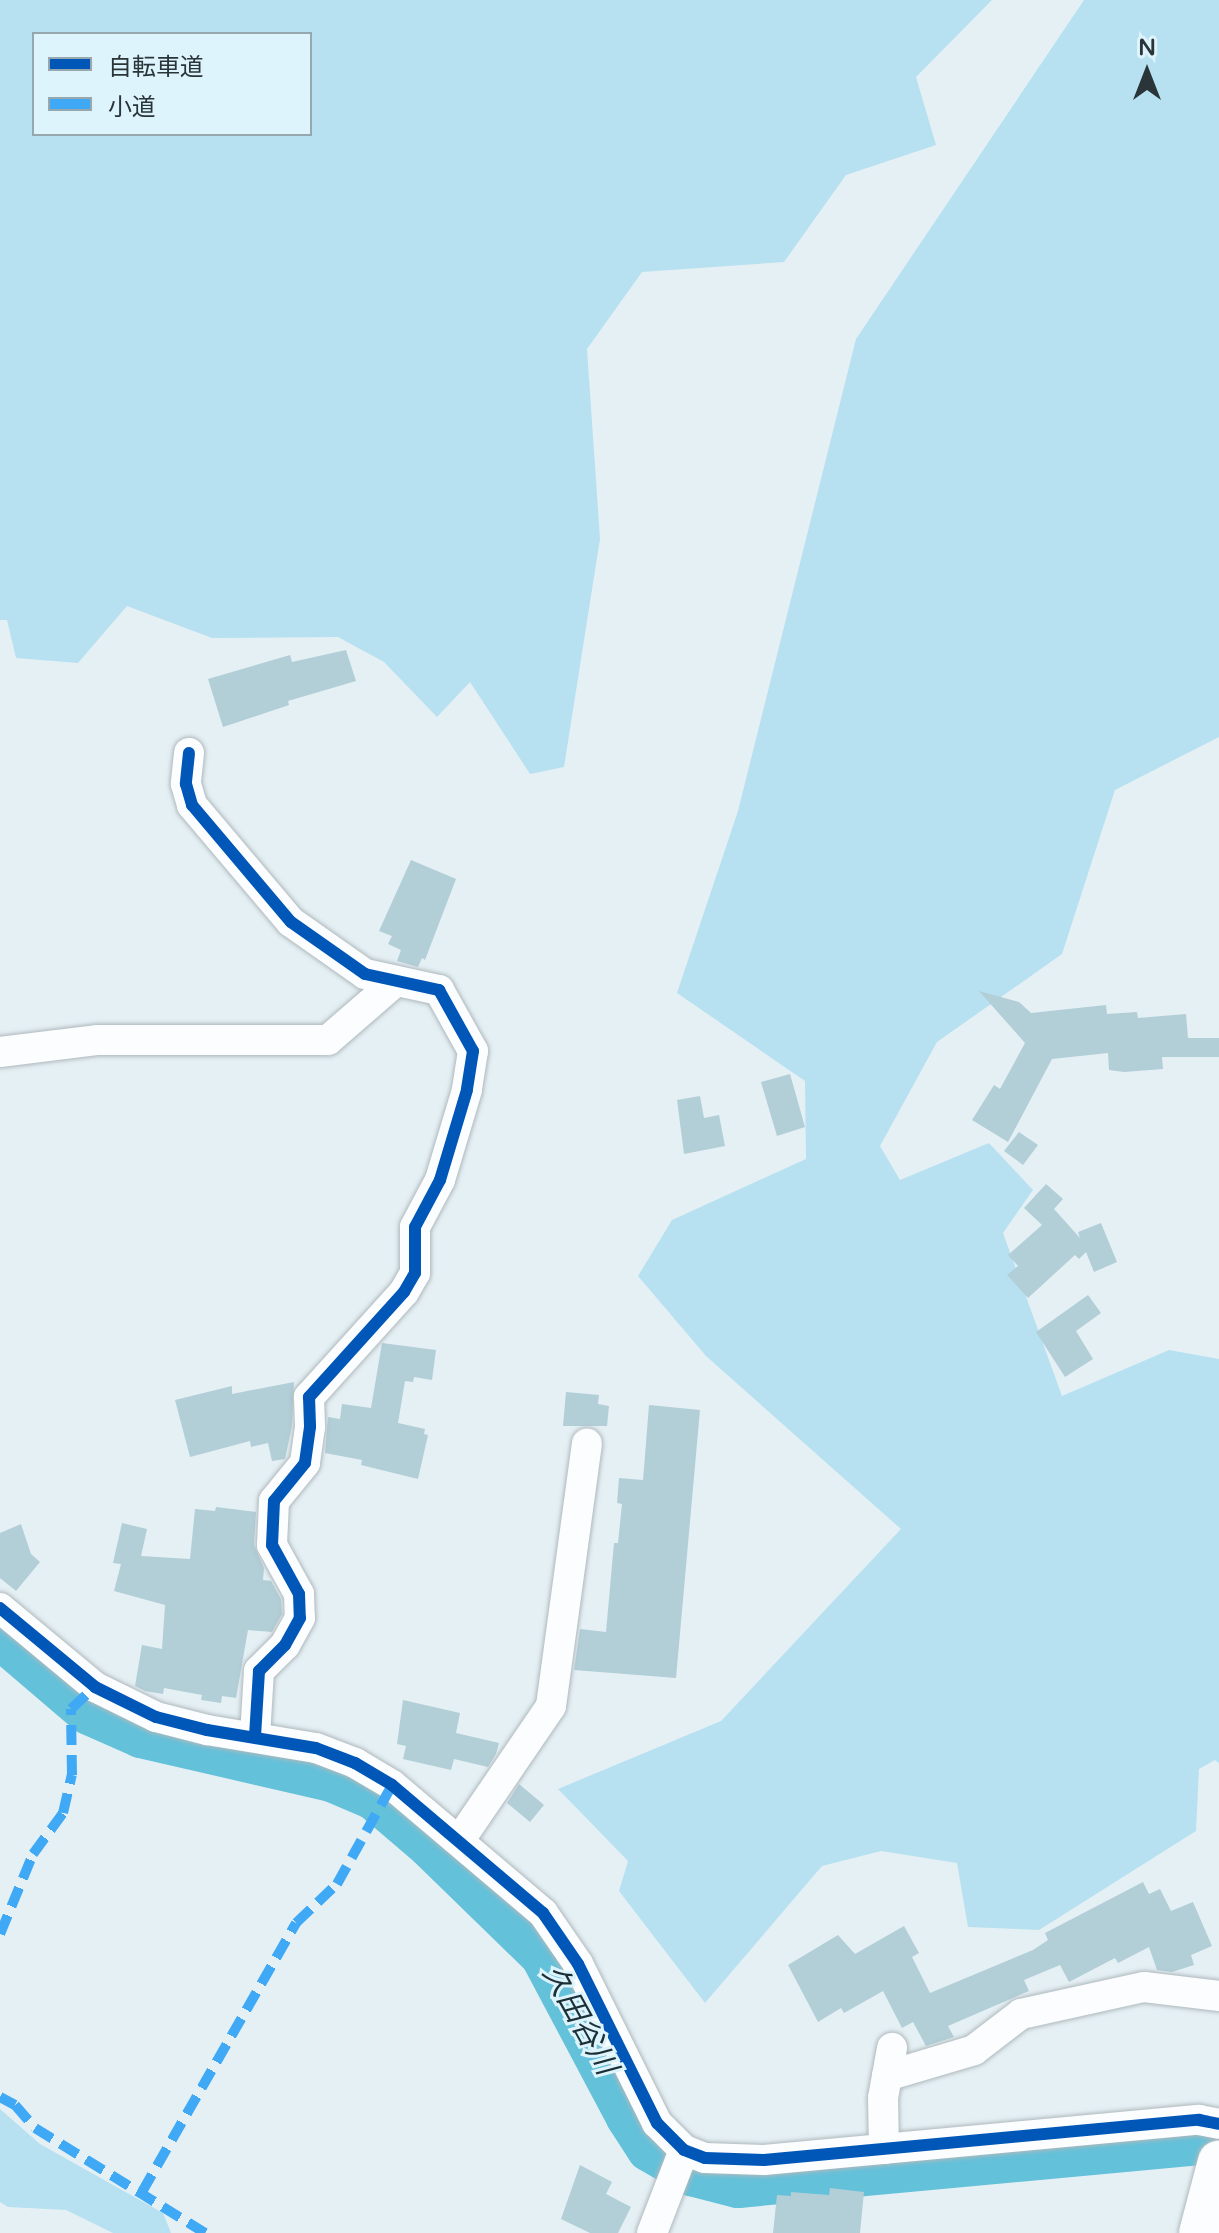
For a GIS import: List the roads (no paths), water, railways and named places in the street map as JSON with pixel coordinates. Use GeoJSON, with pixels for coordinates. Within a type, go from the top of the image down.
{"type":"FeatureCollection","features":[{"type":"Feature","properties":{"kind":"main road"},"geometry":{"type":"LineString","coordinates":[[1200,2233],[1219,2161]]}},
{"type":"Feature","properties":{"kind":"street"},"geometry":{"type":"LineString","coordinates":[[189,753],[186,784],[192,805],[291,922],[365,974],[439,990],[473,1051],[467,1090],[440,1180],[415,1227],[415,1273],[404,1292],[309,1397],[310,1427],[305,1463],[274,1501],[272,1545],[299,1594],[300,1618],[285,1645],[259,1671],[255,1736]]}},
{"type":"Feature","properties":{"kind":"street"},"geometry":{"type":"LineString","coordinates":[[0,1052],[98,1040],[328,1040],[396,981]]}},
{"type":"Feature","properties":{"kind":"street"},"geometry":{"type":"LineString","coordinates":[[459,1841],[551,1706],[587,1443]]}},
{"type":"Feature","properties":{"kind":"street"},"geometry":{"type":"LineString","coordinates":[[0,1608],[95,1687],[156,1717],[207,1730],[316,1748],[355,1763],[392,1785],[543,1913],[578,1964],[657,2123],[684,2150],[705,2158],[764,2160],[1199,2120],[1219,2124]]}},
{"type":"Feature","properties":{"kind":"street"},"geometry":{"type":"LineString","coordinates":[[884,2149],[883,2098],[889,2062],[974,2050],[1021,2014],[1144,1987],[1219,1996]]}},
{"type":"Feature","properties":{"kind":"street"},"geometry":{"type":"LineString","coordinates":[[652,2233],[684,2150]]}},
{"type":"Feature","properties":{"kind":"waterway","name":"久田谷川"},"geometry":{"type":"LineString","coordinates":[[0,1636],[89,1712],[141,1735],[332,1779],[374,1797],[430,1845],[543,1955],[629,2117],[650,2149],[691,2173],[738,2185],[1205,2142],[1212,2146]]}}]}
